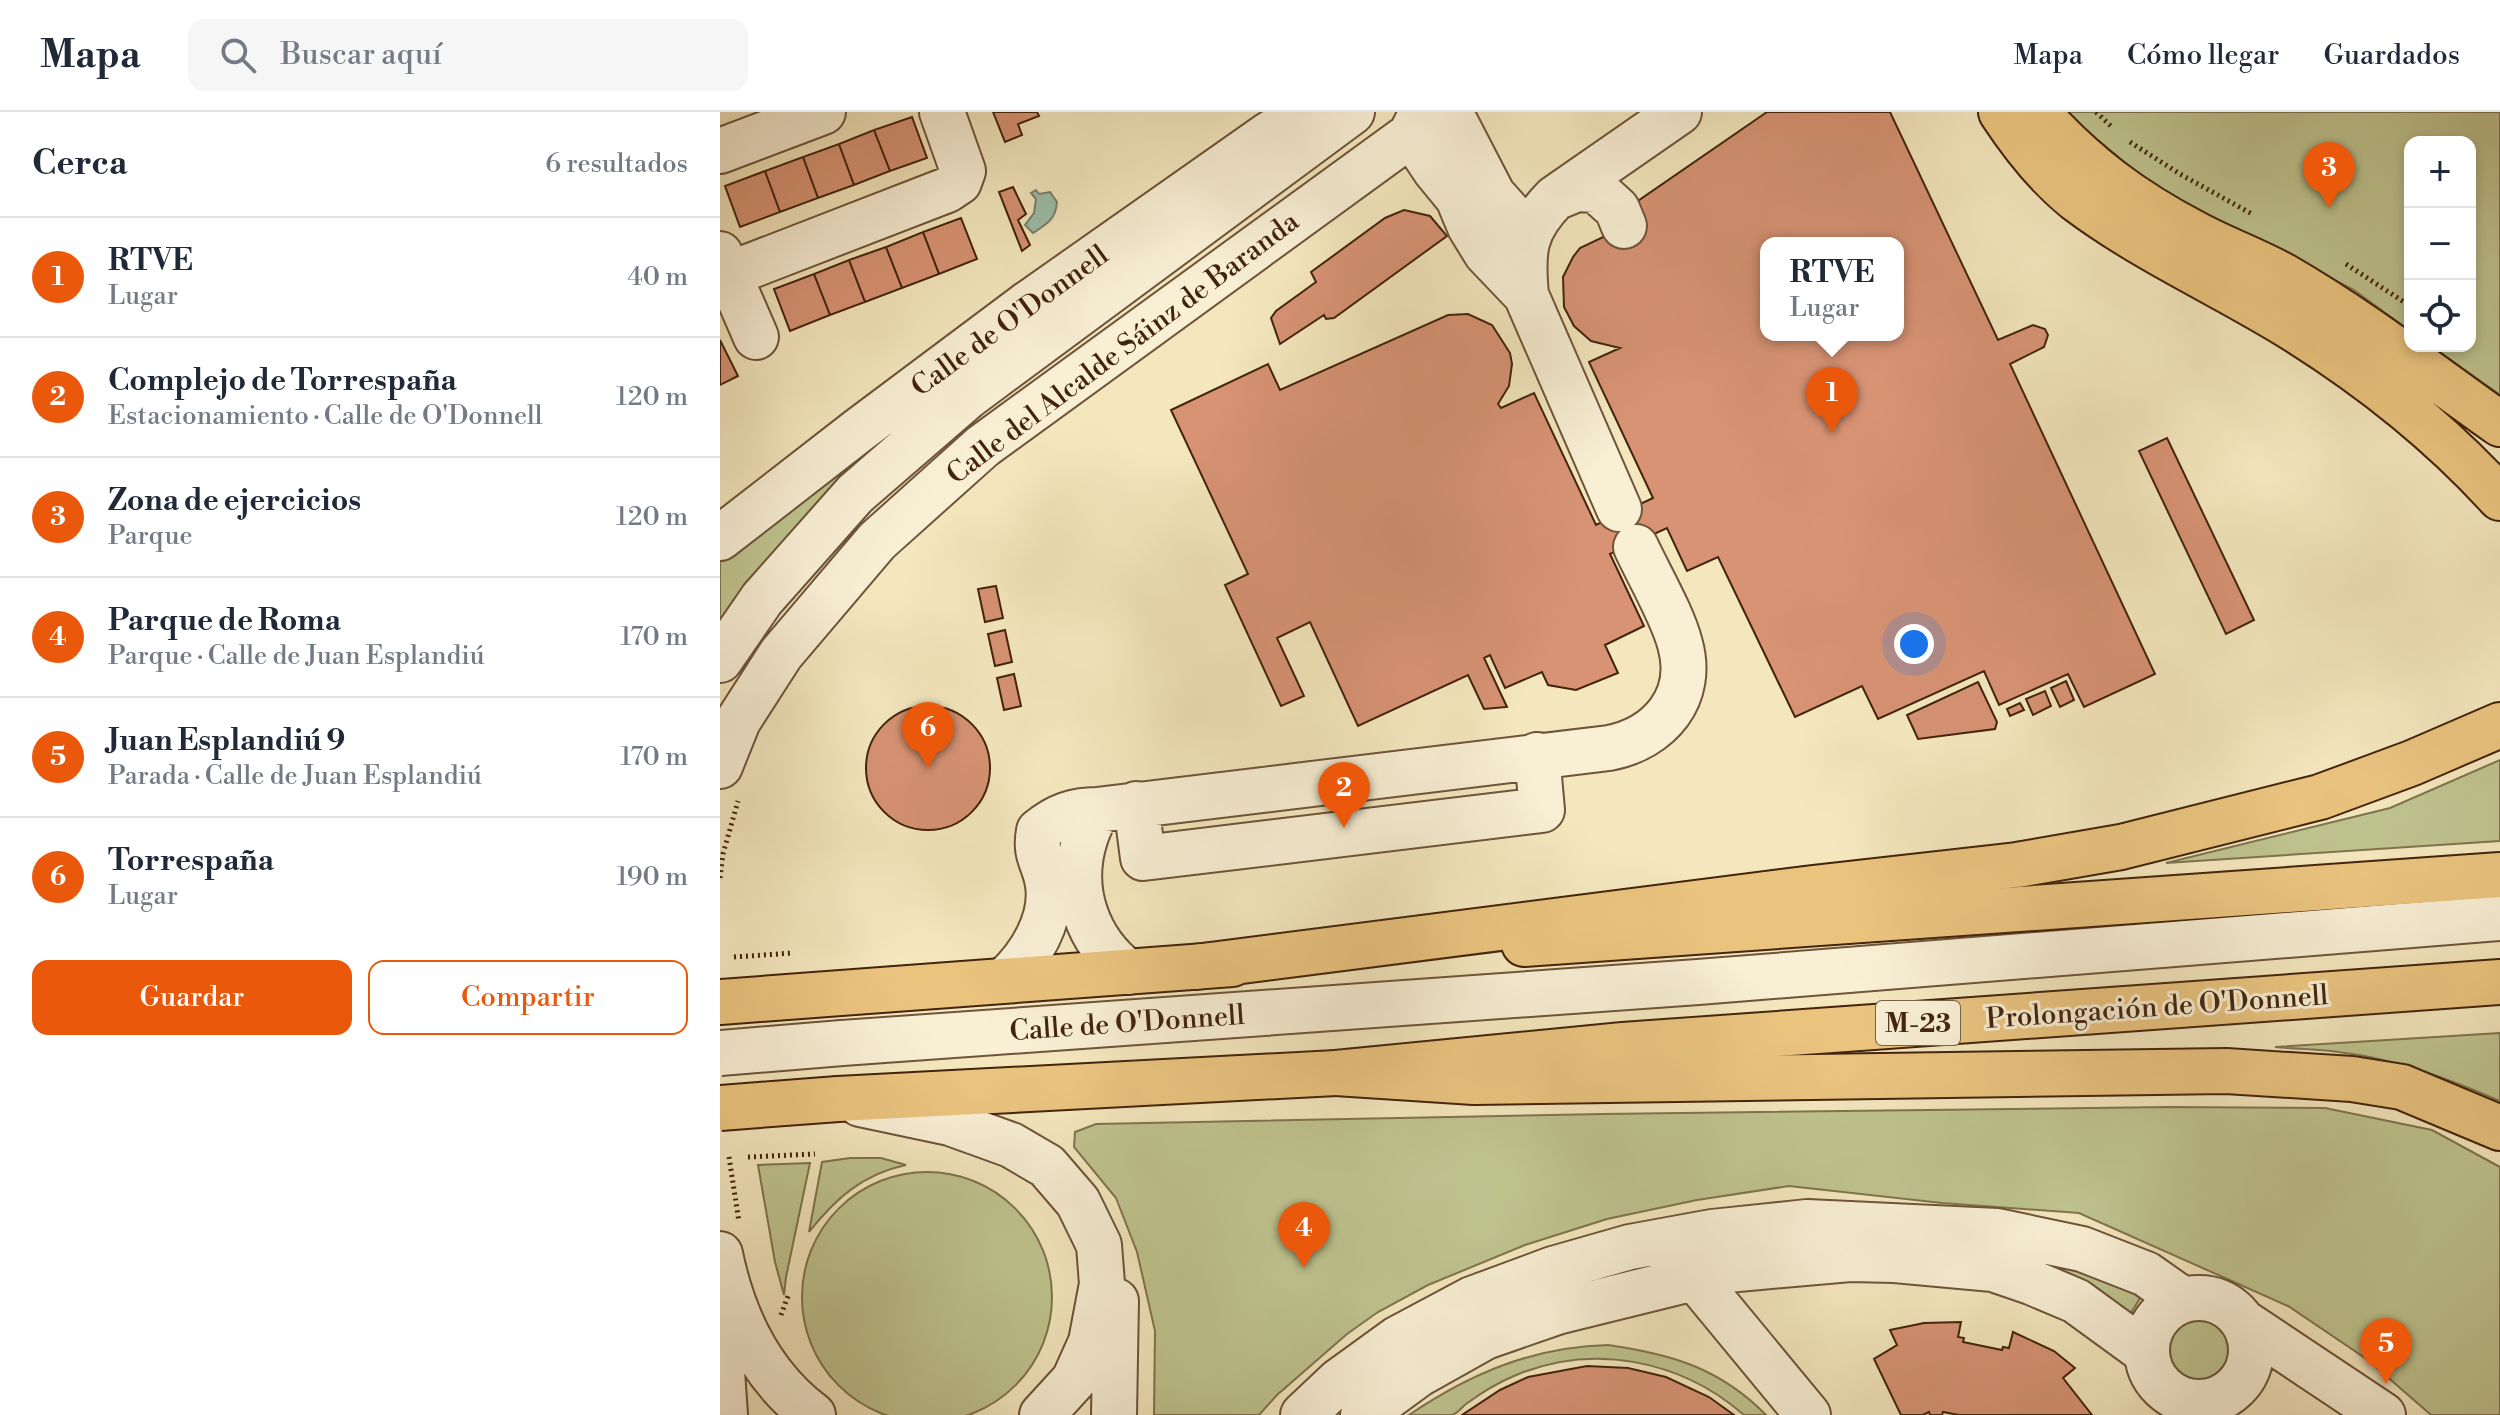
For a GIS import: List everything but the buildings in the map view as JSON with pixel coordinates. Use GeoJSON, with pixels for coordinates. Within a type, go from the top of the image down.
{"type":"FeatureCollection","features":[{"type":"Feature","properties":{"kind":"main road"},"geometry":{"type":"LineString","coordinates":[[2001,112],[2034,159],[2075,198],[2148,246],[2291,327],[2406,409],[2467,461],[2500,498]]}},
{"type":"Feature","properties":{"kind":"main road"},"geometry":{"type":"LineString","coordinates":[[2037,112],[2075,152],[2130,196],[2196,234],[2281,274],[2348,315],[2500,424]]}},
{"type":"Feature","properties":{"kind":"main road"},"geometry":{"type":"LineString","coordinates":[[1195,967],[1798,889],[2017,865],[2121,847],[2320,797],[2412,763],[2500,725]]}},
{"type":"Feature","properties":{"kind":"main road","name":"Calle de O'Donnell"},"geometry":{"type":"LineString","coordinates":[[720,1002],[1006,979],[2500,875]]}},
{"type":"Feature","properties":{"kind":"main road","name":"Prolongación de O'Donnell"},"geometry":{"type":"LineString","coordinates":[[1336,1073],[1623,1045],[2500,982]]}},
{"type":"Feature","properties":{"kind":"main road"},"geometry":{"type":"LineString","coordinates":[[720,1108],[1336,1073],[1474,1082],[2226,1071],[2352,1079],[2402,1087],[2500,1128]]}},
{"type":"Feature","properties":{"kind":"street"},"geometry":{"type":"LineString","coordinates":[[720,151],[823,112]]}},
{"type":"Feature","properties":{"kind":"street"},"geometry":{"type":"LineString","coordinates":[[756,337],[725,264],[947,190],[959,182],[963,171],[942,112]]}},
{"type":"Feature","properties":{"kind":"street","name":"Calle de O'Donnell"},"geometry":{"type":"LineString","coordinates":[[720,538],[1026,305],[1305,112]]}},
{"type":"Feature","properties":{"kind":"street","name":"Calle del Alcalde Sáinz de Baranda"},"geometry":{"type":"LineString","coordinates":[[720,660],[762,599],[855,494],[967,397],[1352,112]]}},
{"type":"Feature","properties":{"kind":"street"},"geometry":{"type":"LineString","coordinates":[[1450,112],[1493,195],[1527,239]]}},
{"type":"Feature","properties":{"kind":"street"},"geometry":{"type":"LineString","coordinates":[[1116,807],[1143,858],[1542,810],[1537,755],[1629,744],[1651,731],[1667,716],[1680,694],[1684,675],[1680,643],[1526,295],[1522,258],[1537,215],[1555,198],[1679,112]]}},
{"type":"Feature","properties":{"kind":"street"},"geometry":{"type":"LineString","coordinates":[[1425,119],[1435,170],[1458,198],[1470,227],[1486,253],[1526,295]]}},
{"type":"Feature","properties":{"kind":"street","name":"Calle del Alcalde Sáinz de Baranda"},"geometry":{"type":"LineString","coordinates":[[730,780],[738,721],[781,654],[877,541],[983,446],[1425,119]]}},
{"type":"Feature","properties":{"kind":"street"},"geometry":{"type":"LineString","coordinates":[[1555,198],[1577,189],[1596,190],[1617,209],[1624,226]]}},
{"type":"Feature","properties":{"kind":"street"},"geometry":{"type":"LineString","coordinates":[[1006,979],[1027,956],[1047,912],[1048,882],[1036,848],[1039,831],[1049,822],[1078,810],[1116,807]]}},
{"type":"Feature","properties":{"kind":"street"},"geometry":{"type":"LineString","coordinates":[[1116,807],[1084,839],[1081,863],[1083,910],[1112,960],[1128,972]]}},
{"type":"Feature","properties":{"kind":"street","name":"Calle de O'Donnell"},"geometry":{"type":"LineString","coordinates":[[720,1053],[2500,918]]}},
{"type":"Feature","properties":{"kind":"street"},"geometry":{"type":"LineString","coordinates":[[727,974],[836,992]]}},
{"type":"Feature","properties":{"kind":"street"},"geometry":{"type":"LineString","coordinates":[[838,1099],[950,1123],[1011,1145],[1047,1166],[1078,1202],[1099,1245],[1115,1296],[1114,1415]]}},
{"type":"Feature","properties":{"kind":"street"},"geometry":{"type":"LineString","coordinates":[[1303,1415],[1339,1381],[1397,1339],[1472,1299],[1553,1269],[1630,1247],[1712,1232],[1807,1222],[1997,1231],[2082,1249],[2146,1274],[2183,1300]]}},
{"type":"Feature","properties":{"kind":"street"},"geometry":{"type":"LineString","coordinates":[[1042,1415],[1074,1380],[1091,1342],[1102,1284],[1099,1245]]}},
{"type":"Feature","properties":{"kind":"street"},"geometry":{"type":"LineString","coordinates":[[1630,1247],[1659,1250],[1694,1277],[1808,1415]]}},
{"type":"Feature","properties":{"kind":"street"},"geometry":{"type":"LineString","coordinates":[[720,1254],[741,1326],[761,1362],[813,1415]]}},
{"type":"Feature","properties":{"kind":"street"},"geometry":{"type":"LineString","coordinates":[[1363,1415],[1419,1374],[1485,1337],[1557,1312],[1727,1270],[1850,1259],[1993,1269],[2076,1301],[2146,1352]]}},
{"type":"Feature","properties":{"kind":"street"},"geometry":{"type":"LineString","coordinates":[[2245,1323],[2251,1340],[2252,1357],[2246,1374],[2235,1389],[2220,1398],[2185,1408],[2152,1373],[2146,1352],[2153,1325],[2160,1314],[2183,1300],[2211,1298],[2236,1312],[2245,1323],[2383,1415]]}},
{"type":"Feature","properties":{"kind":"street"},"geometry":{"type":"LineString","coordinates":[[720,1342],[725,1415]]}},
{"type":"Feature","properties":{"kind":"path"},"geometry":{"type":"LineString","coordinates":[[2096,112],[2117,131]]}},
{"type":"Feature","properties":{"kind":"path"},"geometry":{"type":"LineString","coordinates":[[2128,141],[2180,174],[2265,220]]}},
{"type":"Feature","properties":{"kind":"path"},"geometry":{"type":"LineString","coordinates":[[2339,260],[2404,302]]}},
{"type":"Feature","properties":{"kind":"path"},"geometry":{"type":"LineString","coordinates":[[720,878],[730,780]]}},
{"type":"Feature","properties":{"kind":"path"},"geometry":{"type":"LineString","coordinates":[[727,974],[793,953]]}},
{"type":"Feature","properties":{"kind":"path"},"geometry":{"type":"LineString","coordinates":[[748,1157],[815,1154]]}},
{"type":"Feature","properties":{"kind":"path"},"geometry":{"type":"LineString","coordinates":[[780,1319],[788,1296]]}},
{"type":"Feature","properties":{"kind":"green space"},"geometry":{"type":"Polygon","coordinates":[[[2068,112],[2500,112],[2500,395],[2439,352],[2476,352],[2476,136],[2404,136],[2404,327],[2354,290],[2153,186],[2068,112]]]}},
{"type":"Feature","properties":{"kind":"green space"},"geometry":{"type":"Polygon","coordinates":[[[895,423],[880,444],[745,587],[720,621],[720,561],[895,423]]]}},
{"type":"Feature","properties":{"kind":"green space"},"geometry":{"type":"Polygon","coordinates":[[[2500,760],[2500,841],[2166,863],[2390,808],[2500,760]]]}},
{"type":"Feature","properties":{"kind":"green space"},"geometry":{"type":"Polygon","coordinates":[[[2500,1033],[2500,1101],[2400,1064],[2330,1051],[2275,1047],[2500,1033]]]}},
{"type":"Feature","properties":{"kind":"green space"},"geometry":{"type":"Polygon","coordinates":[[[2169,1107],[2325,1108],[2432,1130],[2500,1167],[2500,1415],[2431,1415],[2368,1360],[2288,1306],[2079,1213],[1942,1203],[1789,1186],[1697,1200],[1607,1219],[1525,1245],[1428,1285],[1378,1312],[1347,1334],[1277,1395],[1259,1415],[1154,1415],[1155,1331],[1137,1252],[1116,1198],[1074,1147],[1075,1132],[1096,1124],[2169,1107]]]}},
{"type":"Feature","properties":{"kind":"green space"},"geometry":{"type":"Polygon","coordinates":[[[881,1158],[906,1165],[876,1174],[852,1189],[809,1232],[822,1162],[881,1158]]]}},
{"type":"Feature","properties":{"kind":"green space"},"geometry":{"type":"Polygon","coordinates":[[[810,1163],[786,1277],[784,1295],[758,1165],[810,1163]]]}},
{"type":"Feature","properties":{"kind":"green space"},"geometry":{"type":"Polygon","coordinates":[[[927,1172],[975,1182],[1006,1200],[1024,1218],[1037,1238],[1051,1285],[1049,1321],[1042,1345],[1031,1366],[1006,1394],[986,1407],[963,1416],[891,1416],[868,1407],[848,1394],[830,1376],[817,1356],[808,1333],[802,1297],[808,1261],[817,1238],[830,1218],[848,1200],[879,1182],[927,1172]]]}},
{"type":"Feature","properties":{"kind":"green space"},"geometry":{"type":"Polygon","coordinates":[[[2049,1259],[2142,1295],[2126,1321],[2046,1274],[2049,1259]]]}},
{"type":"Feature","properties":{"kind":"green space"},"geometry":{"type":"Polygon","coordinates":[[[2199,1315],[2219,1321],[2229,1331],[2235,1351],[2229,1371],[2219,1381],[2199,1387],[2179,1381],[2169,1371],[2163,1351],[2169,1331],[2179,1321],[2199,1315]]]}},
{"type":"Feature","properties":{"kind":"green space"},"geometry":{"type":"Polygon","coordinates":[[[1608,1345],[1653,1353],[1693,1366],[1731,1386],[1766,1415],[1744,1415],[1719,1396],[1664,1370],[1635,1362],[1604,1359],[1574,1360],[1514,1376],[1483,1392],[1452,1415],[1409,1415],[1456,1387],[1504,1365],[1554,1351],[1608,1345]]]}},
{"type":"Feature","properties":{"kind":"shaded area"},"geometry":{"type":"Polygon","coordinates":[[[1036,190],[1039,194],[1050,192],[1057,202],[1053,217],[1033,233],[1025,225],[1034,213],[1036,199],[1031,193],[1036,190]]]}},
{"type":"Feature","properties":{"kind":"place","name":"Zona de ejercicios"},"geometry":{"type":"Point","coordinates":[2329,208]}},
{"type":"Feature","properties":{"kind":"place","name":"RTVE"},"geometry":{"type":"Point","coordinates":[1832,433]}},
{"type":"Feature","properties":{"kind":"place","name":"Torrespaña"},"geometry":{"type":"Point","coordinates":[928,768]}},
{"type":"Feature","properties":{"kind":"place","name":"Complejo de Torrespaña"},"geometry":{"type":"Point","coordinates":[1344,828]}},
{"type":"Feature","properties":{"kind":"place","name":"Parque de Roma"},"geometry":{"type":"Point","coordinates":[1304,1268]}},
{"type":"Feature","properties":{"kind":"place","name":"Juan Esplandiú 9"},"geometry":{"type":"Point","coordinates":[2386,1384]}}]}
